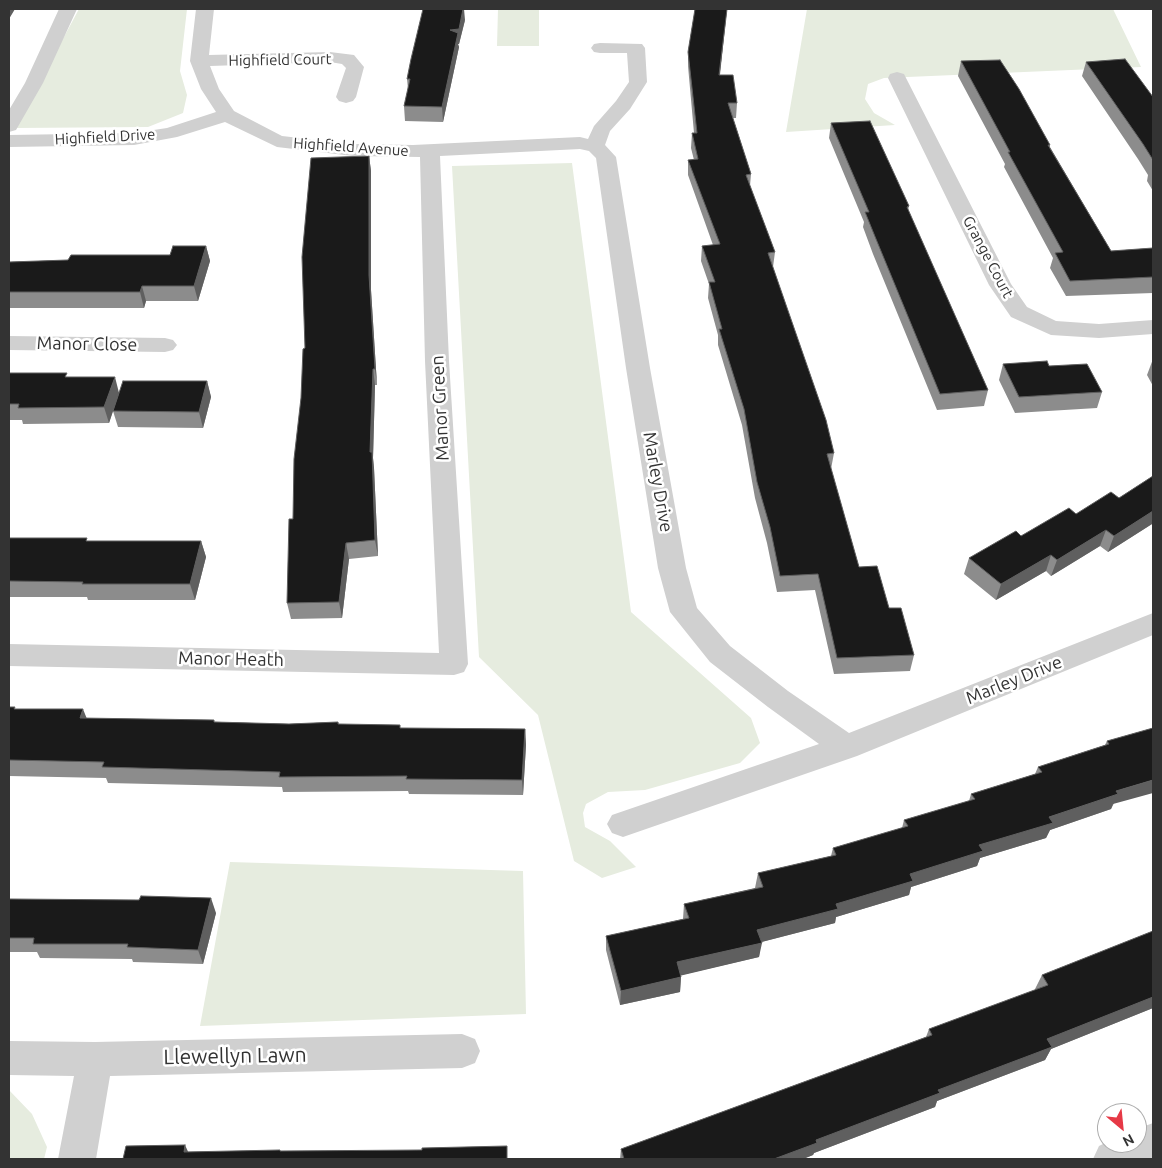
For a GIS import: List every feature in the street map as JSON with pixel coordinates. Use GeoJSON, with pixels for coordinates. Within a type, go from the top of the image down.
{"type":"FeatureCollection","features":[{"type":"Feature","properties":{"kind":"street"},"geometry":{"type":"LineString","coordinates":[[9,126],[34,83],[68,9]]}},
{"type":"Feature","properties":{"kind":"street","name":"Highfield Avenue"},"geometry":{"type":"LineString","coordinates":[[205,9],[199,61],[210,89],[227,115],[277,141],[353,150],[430,151],[565,143],[595,146]]}},
{"type":"Feature","properties":{"kind":"street"},"geometry":{"type":"LineString","coordinates":[[595,146],[601,130],[638,82],[636,48],[600,48]]}},
{"type":"Feature","properties":{"kind":"street","name":"Highfield Court"},"geometry":{"type":"LineString","coordinates":[[199,61],[330,57],[348,59],[355,67],[346,97]]}},
{"type":"Feature","properties":{"kind":"street","name":"Grange Court"},"geometry":{"type":"LineString","coordinates":[[897,78],[1000,285],[1019,312],[1051,328],[1099,331],[1153,327]]}},
{"type":"Feature","properties":{"kind":"street","name":"Highfield Drive"},"geometry":{"type":"LineString","coordinates":[[9,141],[134,139],[170,133],[227,115]]}},
{"type":"Feature","properties":{"kind":"street","name":"Marley Drive"},"geometry":{"type":"LineString","coordinates":[[595,146],[606,157],[638,368],[669,549],[684,612],[720,654],[778,699],[846,747]]}},
{"type":"Feature","properties":{"kind":"street","name":"Manor Green"},"geometry":{"type":"LineString","coordinates":[[430,151],[437,361],[454,664]]}},
{"type":"Feature","properties":{"kind":"street","name":"Manor Close"},"geometry":{"type":"LineString","coordinates":[[9,343],[165,345]]}},
{"type":"Feature","properties":{"kind":"street","name":"Marley Drive"},"geometry":{"type":"LineString","coordinates":[[622,824],[846,747],[1153,624]]}},
{"type":"Feature","properties":{"kind":"street","name":"Manor Heath"},"geometry":{"type":"LineString","coordinates":[[9,655],[454,664]]}},
{"type":"Feature","properties":{"kind":"street","name":"Llewellyn Lawn"},"geometry":{"type":"LineString","coordinates":[[9,1058],[95,1059],[462,1052]]}},
{"type":"Feature","properties":{"kind":"street"},"geometry":{"type":"LineString","coordinates":[[77,1159],[95,1059]]}},
{"type":"Feature","properties":{"kind":"street"},"geometry":{"type":"LineString","coordinates":[[1115,1159],[1153,1141]]}},
{"type":"Feature","properties":{"kind":"shaded area"},"geometry":{"type":"Polygon","coordinates":[[[79,9],[187,9],[180,71],[187,95],[183,113],[148,127],[15,128],[79,9]]]}},
{"type":"Feature","properties":{"kind":"shaded area"},"geometry":{"type":"Polygon","coordinates":[[[498,9],[539,9],[539,46],[497,46],[498,9]]]}},
{"type":"Feature","properties":{"kind":"shaded area"},"geometry":{"type":"Polygon","coordinates":[[[807,9],[1113,9],[1141,67],[884,78],[868,84],[865,99],[874,113],[895,125],[786,132],[807,9]]]}},
{"type":"Feature","properties":{"kind":"shaded area"},"geometry":{"type":"Polygon","coordinates":[[[572,163],[631,612],[751,718],[760,743],[740,763],[645,790],[608,792],[586,804],[583,813],[585,827],[610,841],[636,867],[602,878],[574,861],[538,715],[479,657],[452,166],[572,163]]]}},
{"type":"Feature","properties":{"kind":"shaded area"},"geometry":{"type":"Polygon","coordinates":[[[230,862],[523,871],[526,1014],[200,1026],[230,862]]]}},
{"type":"Feature","properties":{"kind":"shaded area"},"geometry":{"type":"Polygon","coordinates":[[[9,1090],[32,1114],[47,1147],[44,1159],[9,1159],[9,1090]]]}},
{"type":"Feature","properties":{"kind":"building"},"geometry":{"type":"Polygon","coordinates":[[[423,9],[463,9],[459,29],[450,30],[458,33],[442,107],[404,106],[410,79],[407,79],[423,9]]]}},
{"type":"Feature","properties":{"kind":"building"},"geometry":{"type":"Polygon","coordinates":[[[695,9],[727,9],[719,75],[733,75],[737,103],[728,103],[751,174],[746,175],[775,252],[768,253],[826,420],[834,453],[827,454],[859,567],[877,566],[889,608],[901,608],[914,655],[837,658],[818,574],[780,576],[770,527],[757,482],[744,409],[719,329],[722,329],[709,282],[715,282],[702,246],[720,244],[688,160],[698,159],[692,133],[697,133],[688,52],[695,9]]]}},
{"type":"Feature","properties":{"kind":"building"},"geometry":{"type":"Polygon","coordinates":[[[1125,59],[1153,97],[1153,160],[1086,62],[1125,59]]]}},
{"type":"Feature","properties":{"kind":"building"},"geometry":{"type":"Polygon","coordinates":[[[1000,60],[1019,89],[1050,145],[1048,145],[1111,251],[1153,248],[1153,277],[1070,281],[1055,253],[1063,252],[961,61],[1000,60]]]}},
{"type":"Feature","properties":{"kind":"building"},"geometry":{"type":"Polygon","coordinates":[[[870,121],[909,206],[907,207],[988,390],[940,394],[865,212],[869,212],[831,123],[870,121]]]}},
{"type":"Feature","properties":{"kind":"building"},"geometry":{"type":"Polygon","coordinates":[[[369,156],[369,275],[375,369],[373,369],[370,452],[372,452],[375,540],[346,543],[339,602],[287,603],[289,519],[293,519],[294,459],[301,398],[303,349],[305,348],[302,257],[311,158],[369,156]]]}},
{"type":"Feature","properties":{"kind":"building"},"geometry":{"type":"Polygon","coordinates":[[[173,246],[206,246],[194,286],[142,286],[140,292],[9,292],[9,262],[68,260],[71,255],[170,255],[173,246]]]}},
{"type":"Feature","properties":{"kind":"building"},"geometry":{"type":"Polygon","coordinates":[[[1047,361],[1049,366],[1087,364],[1102,392],[1019,397],[1003,364],[1047,361]]]}},
{"type":"Feature","properties":{"kind":"building"},"geometry":{"type":"Polygon","coordinates":[[[9,373],[67,373],[65,377],[115,377],[104,407],[18,408],[19,404],[9,404],[9,373]]]}},
{"type":"Feature","properties":{"kind":"building"},"geometry":{"type":"Polygon","coordinates":[[[123,381],[207,381],[199,412],[113,411],[123,381]]]}},
{"type":"Feature","properties":{"kind":"building"},"geometry":{"type":"Polygon","coordinates":[[[1153,476],[1153,511],[1114,536],[1106,530],[1057,560],[1051,555],[1001,584],[969,558],[1016,531],[1021,536],[1069,508],[1076,514],[1111,492],[1119,498],[1153,476]]]}},
{"type":"Feature","properties":{"kind":"building"},"geometry":{"type":"Polygon","coordinates":[[[9,538],[87,538],[86,541],[201,541],[190,584],[82,584],[83,582],[9,581],[9,538]]]}},
{"type":"Feature","properties":{"kind":"building"},"geometry":{"type":"Polygon","coordinates":[[[9,707],[15,707],[14,709],[83,709],[80,718],[214,720],[214,722],[289,724],[338,722],[338,724],[400,725],[400,728],[525,729],[522,780],[406,779],[407,776],[279,777],[280,772],[102,767],[104,762],[9,760],[9,707]]]}},
{"type":"Feature","properties":{"kind":"building"},"geometry":{"type":"Polygon","coordinates":[[[1153,728],[1153,780],[1116,791],[1118,794],[1049,817],[1053,823],[979,845],[983,851],[910,874],[913,881],[836,904],[838,909],[757,930],[762,943],[677,962],[681,977],[621,991],[606,936],[689,918],[684,904],[763,887],[758,873],[836,855],[833,848],[908,826],[904,820],[975,799],[971,794],[1042,772],[1038,767],[1109,744],[1107,741],[1153,728]]]}},
{"type":"Feature","properties":{"kind":"building"},"geometry":{"type":"Polygon","coordinates":[[[141,896],[211,898],[198,950],[127,947],[128,944],[33,944],[34,938],[9,938],[9,899],[139,900],[141,896]]]}},
{"type":"Feature","properties":{"kind":"building"},"geometry":{"type":"Polygon","coordinates":[[[1153,931],[1153,997],[1047,1039],[1052,1047],[938,1090],[940,1093],[816,1140],[817,1143],[774,1159],[624,1159],[621,1149],[932,1035],[929,1029],[1048,985],[1042,975],[1153,931]]]}},
{"type":"Feature","properties":{"kind":"building"},"geometry":{"type":"Polygon","coordinates":[[[185,1145],[184,1152],[422,1150],[422,1148],[507,1146],[507,1159],[123,1159],[126,1146],[185,1145]]]}}]}
